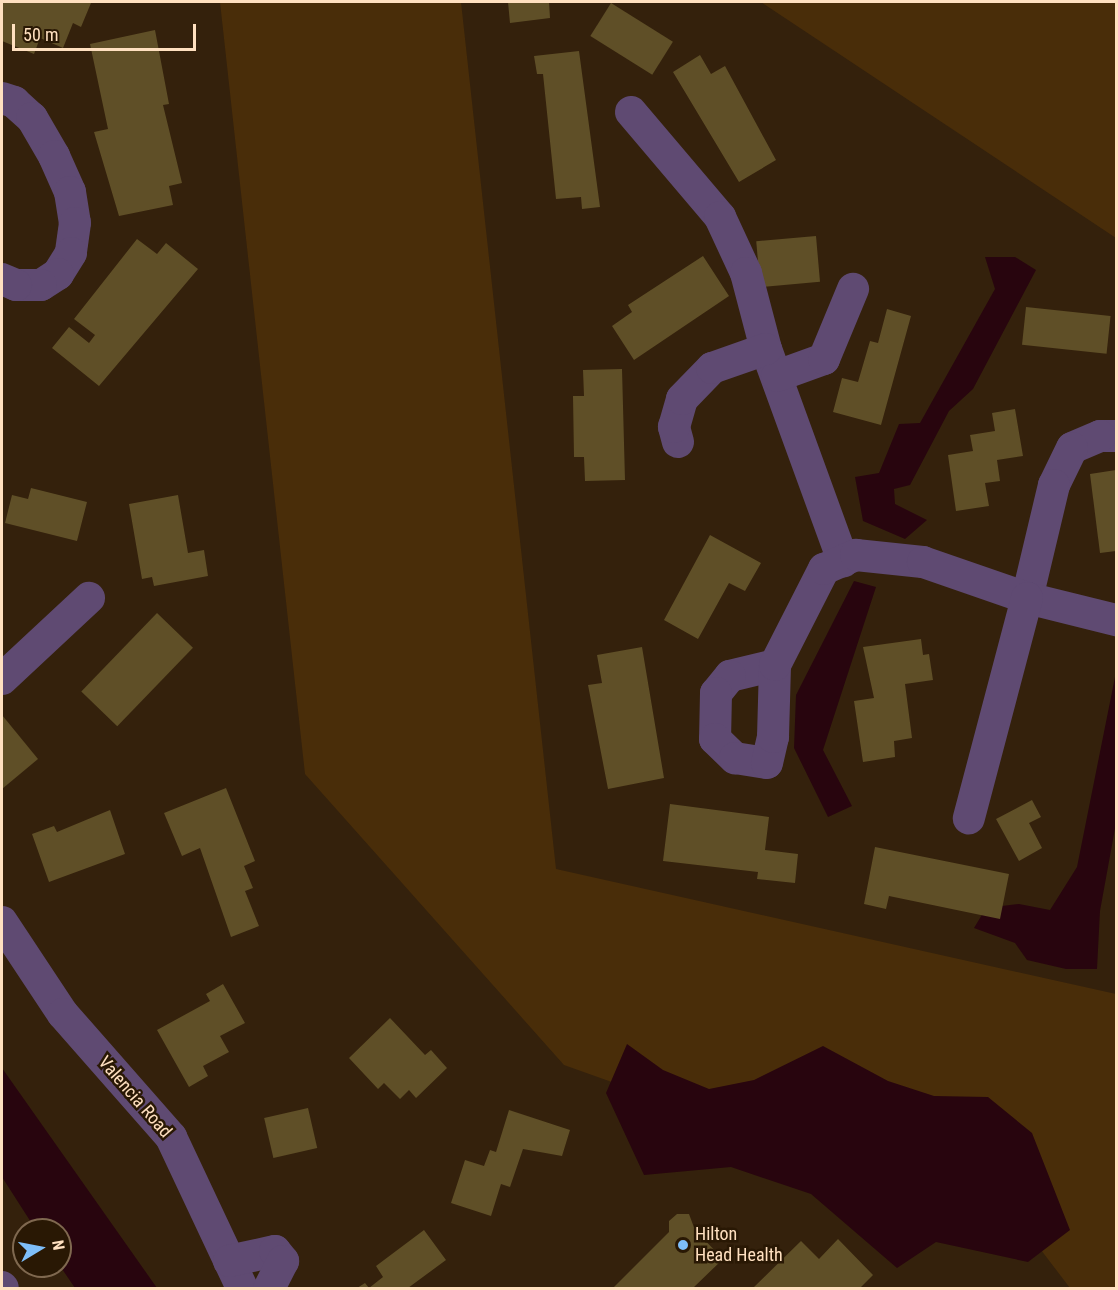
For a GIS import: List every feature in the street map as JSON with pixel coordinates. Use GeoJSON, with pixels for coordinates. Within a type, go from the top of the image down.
{"type":"FeatureCollection","features":[{"type":"Feature","properties":{"kind":"street"},"geometry":{"type":"LineString","coordinates":[[2,98],[14,102],[32,118],[54,156],[70,192],[75,223],[71,253],[58,273],[41,285],[16,285],[2,279]]}},
{"type":"Feature","properties":{"kind":"street"},"geometry":{"type":"LineString","coordinates":[[631,112],[720,217],[746,273],[772,362],[843,561]]}},
{"type":"Feature","properties":{"kind":"street"},"geometry":{"type":"LineString","coordinates":[[678,442],[674,427],[682,399],[712,368],[824,359],[853,289]]}},
{"type":"Feature","properties":{"kind":"street"},"geometry":{"type":"LineString","coordinates":[[969,818],[1054,485],[1072,448],[1100,436],[1116,436]]}},
{"type":"Feature","properties":{"kind":"street"},"geometry":{"type":"LineString","coordinates":[[775,665],[824,569],[856,555],[923,562],[1027,598],[1116,620]]}},
{"type":"Feature","properties":{"kind":"street"},"geometry":{"type":"LineString","coordinates":[[2,679],[88,598]]}},
{"type":"Feature","properties":{"kind":"street","name":"Valencia Road"},"geometry":{"type":"LineString","coordinates":[[2,922],[63,1014],[171,1137],[236,1275]]}},
{"type":"Feature","properties":{"kind":"street"},"geometry":{"type":"LineString","coordinates":[[236,1275],[274,1251],[283,1261],[269,1288]]}},
{"type":"Feature","properties":{"kind":"shaded area"},"geometry":{"type":"Polygon","coordinates":[[[220,2],[461,2],[556,869],[1116,994],[1116,1288],[1070,1288],[1025,1229],[564,1065],[305,774],[220,2]]]}},
{"type":"Feature","properties":{"kind":"shaded area"},"geometry":{"type":"Polygon","coordinates":[[[761,2],[1116,2],[1116,238],[761,2]]]}},
{"type":"Feature","properties":{"kind":"shaded area"},"geometry":{"type":"Polygon","coordinates":[[[985,257],[1015,257],[1036,270],[973,389],[949,411],[910,485],[894,489],[895,504],[927,520],[905,539],[863,521],[855,477],[879,473],[899,424],[920,423],[995,289],[985,257]]]}},
{"type":"Feature","properties":{"kind":"shaded area"},"geometry":{"type":"Polygon","coordinates":[[[854,581],[876,587],[823,750],[852,806],[828,817],[794,748],[796,695],[854,581]]]}},
{"type":"Feature","properties":{"kind":"shaded area"},"geometry":{"type":"Polygon","coordinates":[[[1116,672],[1116,823],[1100,911],[1097,969],[1066,969],[1027,960],[1015,943],[974,928],[986,908],[1019,904],[1050,910],[1077,867],[1116,672]]]}},
{"type":"Feature","properties":{"kind":"shaded area"},"geometry":{"type":"Polygon","coordinates":[[[627,1044],[663,1070],[709,1089],[754,1080],[823,1046],[888,1081],[934,1096],[988,1097],[1032,1133],[1070,1230],[1028,1262],[936,1242],[897,1268],[811,1194],[731,1167],[644,1175],[606,1093],[627,1044]]]}},
{"type":"Feature","properties":{"kind":"shaded area"},"geometry":{"type":"Polygon","coordinates":[[[2,1068],[157,1288],[75,1288],[68,1278],[72,1278],[72,1218],[28,1218],[2,1177],[2,1068]]]}},
{"type":"Feature","properties":{"kind":"building"},"geometry":{"type":"Polygon","coordinates":[[[2,2],[91,3],[81,27],[73,23],[63,48],[40,38],[34,54],[2,41],[2,2]]]}},
{"type":"Feature","properties":{"kind":"building"},"geometry":{"type":"Polygon","coordinates":[[[508,2],[549,2],[550,18],[510,23],[508,2]]]}},
{"type":"Feature","properties":{"kind":"building"},"geometry":{"type":"Polygon","coordinates":[[[611,3],[673,42],[652,75],[590,36],[611,3]]]}},
{"type":"Feature","properties":{"kind":"building"},"geometry":{"type":"Polygon","coordinates":[[[155,30],[169,104],[163,105],[182,183],[169,186],[173,205],[119,216],[94,132],[108,129],[90,44],[155,30]]]}},
{"type":"Feature","properties":{"kind":"building"},"geometry":{"type":"Polygon","coordinates":[[[579,51],[600,207],[582,209],[581,197],[556,199],[543,74],[537,74],[534,56],[579,51]]]}},
{"type":"Feature","properties":{"kind":"building"},"geometry":{"type":"Polygon","coordinates":[[[700,55],[711,74],[725,66],[776,160],[739,182],[673,72],[700,55]]]}},
{"type":"Feature","properties":{"kind":"building"},"geometry":{"type":"Polygon","coordinates":[[[816,236],[820,282],[760,287],[756,241],[816,236]]]}},
{"type":"Feature","properties":{"kind":"building"},"geometry":{"type":"Polygon","coordinates":[[[137,239],[157,254],[166,243],[198,269],[99,386],[52,348],[69,327],[89,343],[95,335],[74,319],[137,239]]]}},
{"type":"Feature","properties":{"kind":"building"},"geometry":{"type":"Polygon","coordinates":[[[703,256],[729,296],[634,360],[612,326],[632,312],[628,305],[703,256]]]}},
{"type":"Feature","properties":{"kind":"building"},"geometry":{"type":"Polygon","coordinates":[[[1026,307],[1111,316],[1107,354],[1022,345],[1026,307]]]}},
{"type":"Feature","properties":{"kind":"building"},"geometry":{"type":"Polygon","coordinates":[[[887,309],[911,316],[881,425],[833,412],[842,378],[858,382],[870,341],[878,343],[887,309]]]}},
{"type":"Feature","properties":{"kind":"building"},"geometry":{"type":"Polygon","coordinates":[[[622,369],[625,480],[585,481],[584,457],[574,457],[573,396],[584,396],[583,370],[622,369]]]}},
{"type":"Feature","properties":{"kind":"building"},"geometry":{"type":"Polygon","coordinates":[[[1015,409],[1023,456],[997,460],[1000,481],[985,483],[989,506],[956,511],[948,455],[973,451],[970,435],[995,431],[992,413],[1015,409]]]}},
{"type":"Feature","properties":{"kind":"building"},"geometry":{"type":"Polygon","coordinates":[[[1116,470],[1116,551],[1100,553],[1090,474],[1116,470]]]}},
{"type":"Feature","properties":{"kind":"building"},"geometry":{"type":"Polygon","coordinates":[[[31,488],[87,502],[77,541],[5,523],[12,495],[28,499],[31,488]]]}},
{"type":"Feature","properties":{"kind":"building"},"geometry":{"type":"Polygon","coordinates":[[[178,495],[188,553],[204,550],[208,576],[154,586],[152,577],[142,579],[129,504],[178,495]]]}},
{"type":"Feature","properties":{"kind":"building"},"geometry":{"type":"Polygon","coordinates":[[[710,535],[761,563],[745,591],[729,583],[698,639],[664,620],[710,535]]]}},
{"type":"Feature","properties":{"kind":"building"},"geometry":{"type":"Polygon","coordinates":[[[157,613],[193,648],[117,726],[81,691],[157,613]]]}},
{"type":"Feature","properties":{"kind":"building"},"geometry":{"type":"Polygon","coordinates":[[[921,639],[923,655],[929,654],[933,680],[905,684],[912,738],[894,741],[895,757],[863,762],[854,701],[874,698],[863,647],[921,639]]]}},
{"type":"Feature","properties":{"kind":"building"},"geometry":{"type":"Polygon","coordinates":[[[642,647],[664,778],[608,789],[588,685],[602,683],[597,655],[642,647]]]}},
{"type":"Feature","properties":{"kind":"building"},"geometry":{"type":"Polygon","coordinates":[[[2,715],[38,759],[2,789],[2,715]]]}},
{"type":"Feature","properties":{"kind":"building"},"geometry":{"type":"Polygon","coordinates":[[[226,788],[255,861],[244,866],[253,888],[245,891],[259,926],[231,937],[200,848],[182,856],[164,813],[226,788]]]}},
{"type":"Feature","properties":{"kind":"building"},"geometry":{"type":"Polygon","coordinates":[[[1032,800],[1041,817],[1029,823],[1042,848],[1019,861],[996,819],[1032,800]]]}},
{"type":"Feature","properties":{"kind":"building"},"geometry":{"type":"Polygon","coordinates":[[[670,804],[769,817],[765,850],[798,854],[795,883],[757,879],[758,872],[663,861],[670,804]]]}},
{"type":"Feature","properties":{"kind":"building"},"geometry":{"type":"Polygon","coordinates":[[[110,810],[125,854],[49,882],[32,834],[54,826],[57,832],[110,810]]]}},
{"type":"Feature","properties":{"kind":"building"},"geometry":{"type":"Polygon","coordinates":[[[875,847],[1009,874],[1000,919],[889,896],[886,909],[864,904],[875,847]]]}},
{"type":"Feature","properties":{"kind":"building"},"geometry":{"type":"Polygon","coordinates":[[[223,984],[245,1023],[220,1036],[229,1052],[203,1066],[208,1076],[189,1087],[157,1030],[210,1001],[206,994],[223,984]]]}},
{"type":"Feature","properties":{"kind":"building"},"geometry":{"type":"Polygon","coordinates":[[[390,1018],[425,1055],[431,1050],[447,1068],[416,1098],[409,1090],[400,1099],[384,1083],[378,1089],[349,1058],[390,1018]]]}},
{"type":"Feature","properties":{"kind":"building"},"geometry":{"type":"Polygon","coordinates":[[[308,1108],[317,1148],[273,1158],[264,1118],[308,1108]]]}},
{"type":"Feature","properties":{"kind":"building"},"geometry":{"type":"Polygon","coordinates":[[[509,1110],[570,1130],[562,1156],[523,1149],[510,1187],[501,1184],[491,1216],[451,1203],[465,1160],[484,1166],[490,1150],[496,1152],[509,1110]]]}},
{"type":"Feature","properties":{"kind":"building","name":"Hilton Head Health"},"geometry":{"type":"Polygon","coordinates":[[[677,1214],[689,1214],[695,1230],[723,1259],[693,1288],[613,1288],[669,1232],[669,1221],[677,1214]]]}},
{"type":"Feature","properties":{"kind":"building"},"geometry":{"type":"Polygon","coordinates":[[[424,1230],[446,1260],[408,1288],[369,1288],[383,1277],[376,1266],[424,1230]]]}},
{"type":"Feature","properties":{"kind":"building","name":"Hilton Head Health"},"geometry":{"type":"Polygon","coordinates":[[[838,1239],[873,1275],[860,1288],[753,1288],[801,1241],[819,1259],[838,1239]]]}},
{"type":"Feature","properties":{"kind":"building"},"geometry":{"type":"Polygon","coordinates":[[[365,1283],[369,1288],[357,1288],[365,1283]]]}},
{"type":"Feature","properties":{"kind":"place","name":"Hilton Head Health"},"geometry":{"type":"Point","coordinates":[683,1245]}}]}
